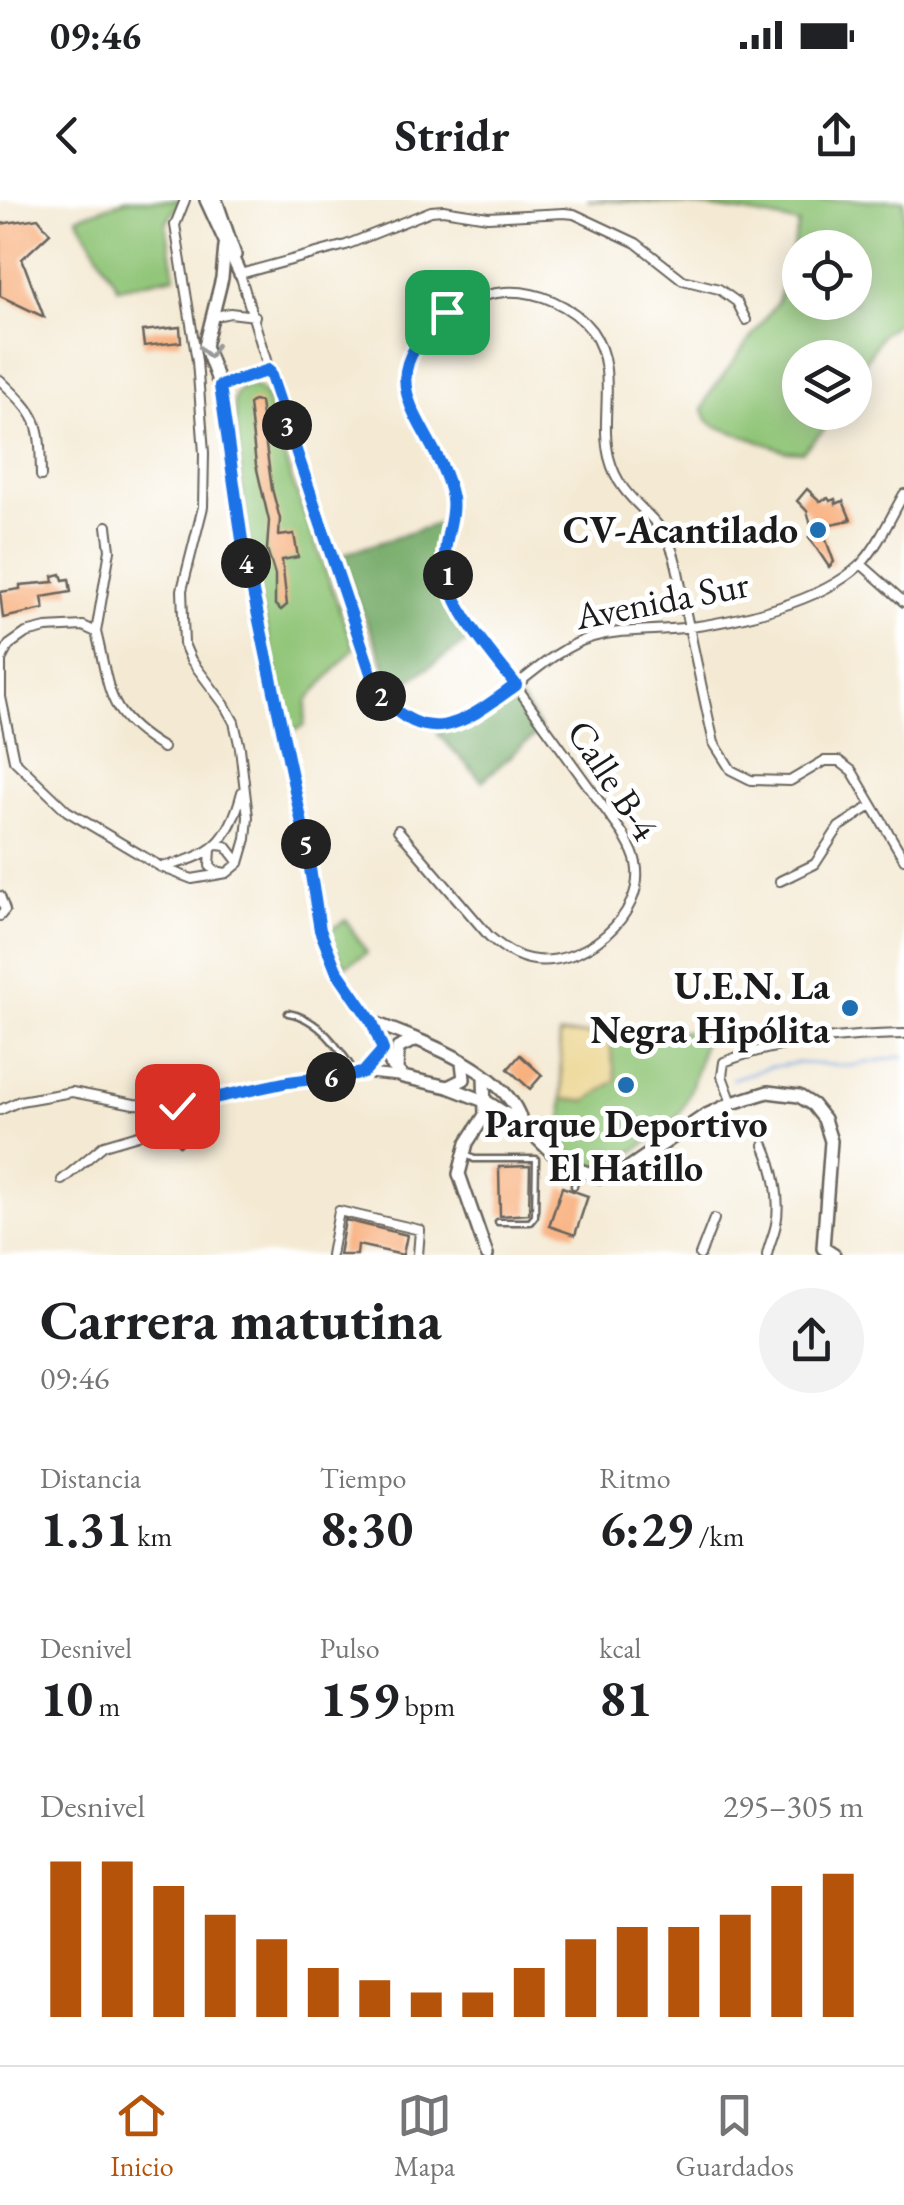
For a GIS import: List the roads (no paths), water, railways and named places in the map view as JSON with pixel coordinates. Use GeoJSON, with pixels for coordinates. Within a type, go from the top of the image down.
{"type":"FeatureCollection","features":[{"type":"Feature","properties":{"kind":"street"},"geometry":{"type":"LineString","coordinates":[[96,632],[82,626],[46,628],[26,633],[9,646],[1,660],[1,678],[8,743],[14,760],[67,810],[162,867],[192,879],[227,873],[238,862],[246,839],[245,782],[234,722],[184,644],[182,590],[203,507],[204,452],[197,361],[175,226],[185,200]]}},
{"type":"Feature","properties":{"kind":"street","name":"Avenida Sur"},"geometry":{"type":"LineString","coordinates":[[206,200],[240,274]]}},
{"type":"Feature","properties":{"kind":"street","name":"Avenida Sur"},"geometry":{"type":"LineString","coordinates":[[216,200],[378,694],[411,718],[435,726],[462,723],[564,650],[592,637],[689,628],[784,605],[829,585],[861,564],[904,494]]}},
{"type":"Feature","properties":{"kind":"street"},"geometry":{"type":"LineString","coordinates":[[240,274],[346,245],[431,211],[488,217],[564,212],[636,243],[683,280],[719,288],[737,302],[746,320]]}},
{"type":"Feature","properties":{"kind":"street"},"geometry":{"type":"LineString","coordinates":[[225,246],[222,278],[205,346],[220,386],[242,540],[305,838],[320,930],[336,970],[372,1022],[383,1050],[400,1074]]}},
{"type":"Feature","properties":{"kind":"street","name":"Calle B-4"},"geometry":{"type":"LineString","coordinates":[[398,830],[489,936],[529,959],[560,958],[589,947],[613,928],[632,900],[637,864],[632,850],[460,610],[445,556],[452,499],[408,404],[406,375],[426,330],[466,300],[506,292],[533,293],[554,301],[591,331],[604,358],[609,456],[625,494],[652,519],[672,548],[714,744],[732,770],[751,780],[780,782],[790,781],[824,761],[839,760],[852,771],[871,806]]}},
{"type":"Feature","properties":{"kind":"street"},"geometry":{"type":"LineString","coordinates":[[212,317],[230,313],[255,316]]}},
{"type":"Feature","properties":{"kind":"street"},"geometry":{"type":"LineString","coordinates":[[220,386],[269,370]]}},
{"type":"Feature","properties":{"kind":"street"},"geometry":{"type":"LineString","coordinates":[[0,380],[36,418],[42,476]]}},
{"type":"Feature","properties":{"kind":"street"},"geometry":{"type":"LineString","coordinates":[[107,526],[110,550],[96,632],[114,704],[138,734],[163,748]]}},
{"type":"Feature","properties":{"kind":"street"},"geometry":{"type":"LineString","coordinates":[[861,564],[904,602]]}},
{"type":"Feature","properties":{"kind":"street"},"geometry":{"type":"LineString","coordinates":[[162,867],[193,861],[213,847],[236,814],[245,782]]}},
{"type":"Feature","properties":{"kind":"street"},"geometry":{"type":"LineString","coordinates":[[780,882],[815,864],[840,828],[871,806],[904,859]]}},
{"type":"Feature","properties":{"kind":"street"},"geometry":{"type":"LineString","coordinates":[[213,847],[226,846],[238,862]]}},
{"type":"Feature","properties":{"kind":"street"},"geometry":{"type":"LineString","coordinates":[[213,847],[210,866],[227,873]]}},
{"type":"Feature","properties":{"kind":"street"},"geometry":{"type":"LineString","coordinates":[[0,896],[5,910],[0,916]]}},
{"type":"Feature","properties":{"kind":"street"},"geometry":{"type":"LineString","coordinates":[[372,1022],[484,1075],[514,1103],[522,1124]]}},
{"type":"Feature","properties":{"kind":"street"},"geometry":{"type":"LineString","coordinates":[[732,1103],[722,1076],[724,1062],[741,1055],[838,1038],[904,1034]]}},
{"type":"Feature","properties":{"kind":"street"},"geometry":{"type":"LineString","coordinates":[[400,1074],[398,1048],[414,1040]]}},
{"type":"Feature","properties":{"kind":"street"},"geometry":{"type":"LineString","coordinates":[[360,1074],[383,1050]]}},
{"type":"Feature","properties":{"kind":"street"},"geometry":{"type":"LineString","coordinates":[[448,1088],[464,1079],[462,1062]]}},
{"type":"Feature","properties":{"kind":"street"},"geometry":{"type":"LineString","coordinates":[[0,1110],[20,1101],[72,1092],[158,1107],[192,1104],[288,1082],[400,1074],[487,1102],[522,1124],[554,1156],[577,1172],[600,1177],[624,1172],[704,1116],[732,1103],[760,1094],[789,1092],[806,1100],[824,1119],[830,1133],[826,1252]]}},
{"type":"Feature","properties":{"kind":"street"},"geometry":{"type":"LineString","coordinates":[[484,1075],[486,1115],[463,1153],[460,1174],[486,1255]]}},
{"type":"Feature","properties":{"kind":"street"},"geometry":{"type":"LineString","coordinates":[[62,1180],[104,1145],[150,1130],[156,1124],[158,1107]]}},
{"type":"Feature","properties":{"kind":"street"},"geometry":{"type":"LineString","coordinates":[[764,1145],[771,1161],[777,1221],[767,1255]]}},
{"type":"Feature","properties":{"kind":"street"},"geometry":{"type":"LineString","coordinates":[[331,1255],[339,1211],[420,1230],[418,1255]]}},
{"type":"Feature","properties":{"kind":"street"},"geometry":{"type":"LineString","coordinates":[[700,1255],[714,1218]]}},
{"type":"Feature","properties":{"kind":"lane"},"geometry":{"type":"LineString","coordinates":[[288,1013],[300,1014],[320,1029],[360,1074]]}},
{"type":"Feature","properties":{"kind":"lane"},"geometry":{"type":"LineString","coordinates":[[463,1153],[474,1158],[534,1157],[535,1216],[530,1222],[498,1222]]}},
{"type":"Feature","properties":{"kind":"lane"},"geometry":{"type":"LineString","coordinates":[[574,1186],[577,1172]]}},
{"type":"Feature","properties":{"kind":"waterway"},"geometry":{"type":"LineString","coordinates":[[732,1079],[798,1063],[851,1066],[904,1056]]}},
{"type":"Feature","properties":{"kind":"place","name":"CV-Acantilado"},"geometry":{"type":"Point","coordinates":[818,530]}},
{"type":"Feature","properties":{"kind":"place","name":"U.E.N. La Negra Hipólita"},"geometry":{"type":"Point","coordinates":[850,1008]}},
{"type":"Feature","properties":{"kind":"place","name":"Parque Deportivo El Hatillo"},"geometry":{"type":"Point","coordinates":[626,1085]}}]}
